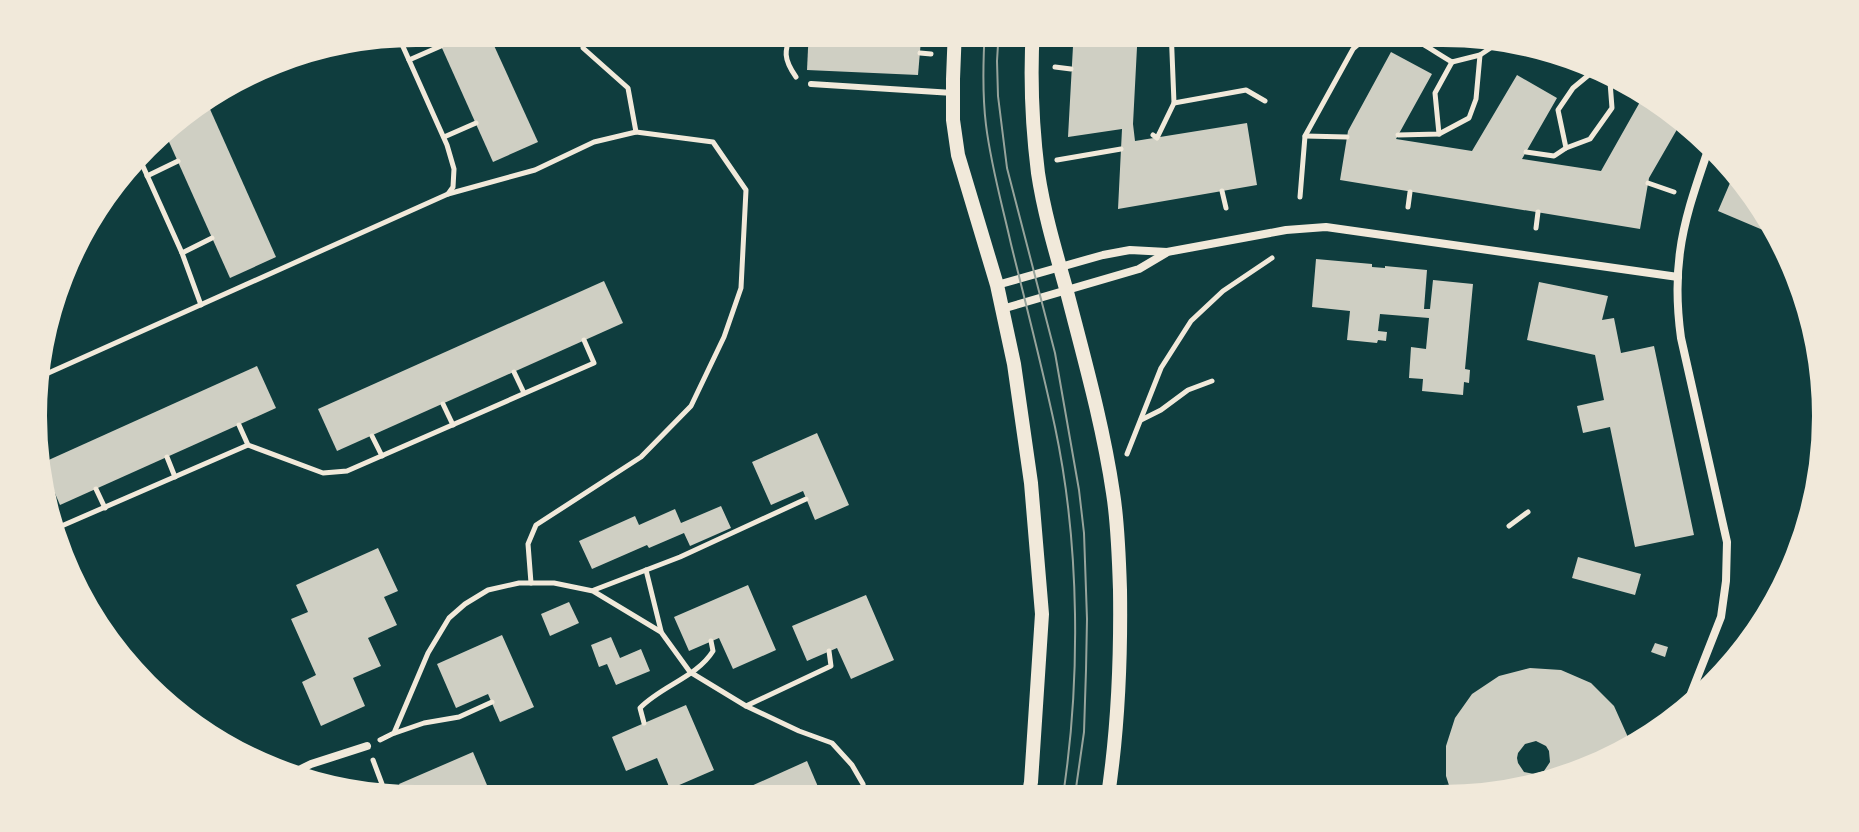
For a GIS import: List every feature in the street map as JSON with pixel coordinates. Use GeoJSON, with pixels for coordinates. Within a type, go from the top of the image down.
{"type":"FeatureCollection","features":[{"type":"Feature","properties":{"kind":"street"},"geometry":{"type":"LineString","coordinates":[[955,42],[953,120],[958,155],[997,285],[1014,364],[1031,483],[1042,614],[1029,790]]}},
{"type":"Feature","properties":{"kind":"street"},"geometry":{"type":"LineString","coordinates":[[1032,42],[1032,94],[1039,175],[1081,345],[1113,494],[1121,642],[1115,754],[1109,790]]}},
{"type":"Feature","properties":{"kind":"street"},"geometry":{"type":"LineString","coordinates":[[1689,698],[1721,617],[1726,581],[1727,542],[1681,338],[1677,306],[1680,250],[1686,219],[1707,152]]}},
{"type":"Feature","properties":{"kind":"street"},"geometry":{"type":"LineString","coordinates":[[997,285],[1130,250],[1167,252],[1286,230],[1326,227],[1678,277]]}},
{"type":"Feature","properties":{"kind":"street"},"geometry":{"type":"LineString","coordinates":[[1002,309],[1139,269],[1167,252]]}},
{"type":"Feature","properties":{"kind":"street"},"geometry":{"type":"LineString","coordinates":[[298,771],[367,746]]}},
{"type":"Feature","properties":{"kind":"lane"},"geometry":{"type":"LineString","coordinates":[[811,84],[953,93]]}},
{"type":"Feature","properties":{"kind":"path"},"geometry":{"type":"LineString","coordinates":[[580,42],[628,88],[636,132]]}},
{"type":"Feature","properties":{"kind":"path"},"geometry":{"type":"LineString","coordinates":[[583,42],[583,48]]}},
{"type":"Feature","properties":{"kind":"path"},"geometry":{"type":"LineString","coordinates":[[788,42],[787,63],[799,82],[811,84]]}},
{"type":"Feature","properties":{"kind":"path"},"geometry":{"type":"LineString","coordinates":[[1300,197],[1305,136],[1353,49],[1361,42]]}},
{"type":"Feature","properties":{"kind":"path"},"geometry":{"type":"LineString","coordinates":[[1413,42],[1452,62],[1480,55],[1494,45]]}},
{"type":"Feature","properties":{"kind":"path"},"geometry":{"type":"LineString","coordinates":[[401,43],[444,137],[454,169],[453,187],[448,194]]}},
{"type":"Feature","properties":{"kind":"path"},"geometry":{"type":"LineString","coordinates":[[1137,43],[1170,44],[1174,103],[1157,138],[1153,135]]}},
{"type":"Feature","properties":{"kind":"path"},"geometry":{"type":"LineString","coordinates":[[409,60],[441,46]]}},
{"type":"Feature","properties":{"kind":"path"},"geometry":{"type":"LineString","coordinates":[[920,53],[931,54]]}},
{"type":"Feature","properties":{"kind":"path"},"geometry":{"type":"LineString","coordinates":[[1398,135],[1439,134],[1469,118],[1476,99],[1480,55]]}},
{"type":"Feature","properties":{"kind":"path"},"geometry":{"type":"LineString","coordinates":[[1439,134],[1435,93],[1452,62]]}},
{"type":"Feature","properties":{"kind":"path"},"geometry":{"type":"LineString","coordinates":[[1055,67],[1071,69]]}},
{"type":"Feature","properties":{"kind":"path"},"geometry":{"type":"LineString","coordinates":[[1566,148],[1558,110],[1573,88],[1591,73]]}},
{"type":"Feature","properties":{"kind":"path"},"geometry":{"type":"LineString","coordinates":[[1526,152],[1554,156],[1590,139],[1612,108],[1610,82]]}},
{"type":"Feature","properties":{"kind":"path"},"geometry":{"type":"LineString","coordinates":[[1174,103],[1246,90],[1265,101]]}},
{"type":"Feature","properties":{"kind":"path"},"geometry":{"type":"LineString","coordinates":[[444,137],[476,123]]}},
{"type":"Feature","properties":{"kind":"path"},"geometry":{"type":"LineString","coordinates":[[44,375],[448,194],[535,170],[594,142],[636,132],[713,142],[746,190],[741,288],[724,337],[691,406],[641,457],[536,525],[528,544],[531,583]]}},
{"type":"Feature","properties":{"kind":"path"},"geometry":{"type":"LineString","coordinates":[[1305,136],[1347,137]]}},
{"type":"Feature","properties":{"kind":"path"},"geometry":{"type":"LineString","coordinates":[[1057,160],[1121,149]]}},
{"type":"Feature","properties":{"kind":"path"},"geometry":{"type":"LineString","coordinates":[[147,176],[178,161]]}},
{"type":"Feature","properties":{"kind":"path"},"geometry":{"type":"LineString","coordinates":[[141,163],[182,253],[201,305]]}},
{"type":"Feature","properties":{"kind":"path"},"geometry":{"type":"LineString","coordinates":[[1648,183],[1674,192]]}},
{"type":"Feature","properties":{"kind":"path"},"geometry":{"type":"LineString","coordinates":[[1222,191],[1226,208]]}},
{"type":"Feature","properties":{"kind":"path"},"geometry":{"type":"LineString","coordinates":[[1408,207],[1410,192]]}},
{"type":"Feature","properties":{"kind":"path"},"geometry":{"type":"LineString","coordinates":[[1536,228],[1538,212]]}},
{"type":"Feature","properties":{"kind":"path"},"geometry":{"type":"LineString","coordinates":[[182,253],[212,238]]}},
{"type":"Feature","properties":{"kind":"path"},"geometry":{"type":"LineString","coordinates":[[1127,455],[1161,368],[1191,321],[1223,291],[1272,258]]}},
{"type":"Feature","properties":{"kind":"path"},"geometry":{"type":"LineString","coordinates":[[59,527],[248,445],[323,473],[347,471],[594,363],[584,340]]}},
{"type":"Feature","properties":{"kind":"path"},"geometry":{"type":"LineString","coordinates":[[514,372],[524,393]]}},
{"type":"Feature","properties":{"kind":"path"},"geometry":{"type":"LineString","coordinates":[[1141,420],[1188,390],[1212,381]]}},
{"type":"Feature","properties":{"kind":"path"},"geometry":{"type":"LineString","coordinates":[[443,404],[453,425]]}},
{"type":"Feature","properties":{"kind":"path"},"geometry":{"type":"LineString","coordinates":[[239,425],[248,445]]}},
{"type":"Feature","properties":{"kind":"path"},"geometry":{"type":"LineString","coordinates":[[372,436],[382,456]]}},
{"type":"Feature","properties":{"kind":"path"},"geometry":{"type":"LineString","coordinates":[[167,457],[175,477]]}},
{"type":"Feature","properties":{"kind":"path"},"geometry":{"type":"LineString","coordinates":[[96,489],[105,508]]}},
{"type":"Feature","properties":{"kind":"path"},"geometry":{"type":"LineString","coordinates":[[593,591],[680,557],[806,499]]}},
{"type":"Feature","properties":{"kind":"path"},"geometry":{"type":"LineString","coordinates":[[1509,526],[1528,512]]}},
{"type":"Feature","properties":{"kind":"path"},"geometry":{"type":"LineString","coordinates":[[646,570],[661,632],[690,672],[746,706],[832,743],[852,765],[864,790]]}},
{"type":"Feature","properties":{"kind":"path"},"geometry":{"type":"LineString","coordinates":[[394,733],[428,653],[449,618],[488,590],[519,583],[554,583],[593,591],[661,632]]}},
{"type":"Feature","properties":{"kind":"path"},"geometry":{"type":"LineString","coordinates":[[644,723],[640,708],[651,696],[709,658],[713,651],[711,641]]}},
{"type":"Feature","properties":{"kind":"path"},"geometry":{"type":"LineString","coordinates":[[746,706],[831,666],[829,651]]}},
{"type":"Feature","properties":{"kind":"path"},"geometry":{"type":"LineString","coordinates":[[383,788],[367,746],[394,733],[424,723],[459,717],[492,702]]}},
{"type":"Feature","properties":{"kind":"building"},"geometry":{"type":"Polygon","coordinates":[[[439,42],[492,42],[538,142],[493,162],[439,42]]]}},
{"type":"Feature","properties":{"kind":"building"},"geometry":{"type":"Polygon","coordinates":[[[808,42],[921,42],[918,75],[807,70],[808,42]]]}},
{"type":"Feature","properties":{"kind":"building"},"geometry":{"type":"Polygon","coordinates":[[[1073,42],[1137,42],[1135,141],[1247,123],[1257,185],[1118,209],[1122,129],[1068,137],[1073,42]]]}},
{"type":"Feature","properties":{"kind":"building"},"geometry":{"type":"Polygon","coordinates":[[[1391,52],[1432,74],[1396,139],[1472,151],[1517,75],[1557,98],[1522,159],[1601,171],[1642,99],[1679,126],[1649,178],[1640,229],[1340,180],[1348,131],[1391,52]]]}},
{"type":"Feature","properties":{"kind":"building"},"geometry":{"type":"Polygon","coordinates":[[[208,105],[276,257],[230,278],[167,137],[208,105]]]}},
{"type":"Feature","properties":{"kind":"building"},"geometry":{"type":"Polygon","coordinates":[[[1732,178],[1769,232],[1718,211],[1732,178]]]}},
{"type":"Feature","properties":{"kind":"building"},"geometry":{"type":"Polygon","coordinates":[[[1316,259],[1372,264],[1372,267],[1427,270],[1424,309],[1430,309],[1433,280],[1473,284],[1465,369],[1470,370],[1469,383],[1464,382],[1463,395],[1422,391],[1423,379],[1409,378],[1411,347],[1426,349],[1429,318],[1380,314],[1378,331],[1387,332],[1386,341],[1347,340],[1350,311],[1312,307],[1316,259]]]}},
{"type":"Feature","properties":{"kind":"building"},"geometry":{"type":"Polygon","coordinates":[[[604,281],[623,323],[337,451],[318,409],[604,281]]]}},
{"type":"Feature","properties":{"kind":"building"},"geometry":{"type":"Polygon","coordinates":[[[1539,282],[1608,296],[1602,320],[1614,318],[1621,353],[1654,346],[1694,535],[1635,547],[1610,427],[1583,433],[1577,406],[1604,400],[1595,355],[1527,340],[1539,282]]]}},
{"type":"Feature","properties":{"kind":"building"},"geometry":{"type":"Polygon","coordinates":[[[257,366],[276,408],[60,505],[45,462],[257,366]]]}},
{"type":"Feature","properties":{"kind":"building"},"geometry":{"type":"Polygon","coordinates":[[[817,433],[849,505],[815,520],[803,491],[771,505],[752,462],[817,433]]]}},
{"type":"Feature","properties":{"kind":"building"},"geometry":{"type":"Polygon","coordinates":[[[721,506],[731,528],[690,546],[684,533],[592,569],[579,541],[635,516],[639,525],[675,509],[681,523],[721,506]]]}},
{"type":"Feature","properties":{"kind":"building"},"geometry":{"type":"Polygon","coordinates":[[[378,548],[398,591],[384,597],[397,625],[368,638],[381,666],[353,678],[365,706],[321,726],[302,682],[316,675],[291,619],[308,612],[296,585],[378,548]]]}},
{"type":"Feature","properties":{"kind":"building"},"geometry":{"type":"Polygon","coordinates":[[[1578,557],[1641,574],[1635,595],[1572,578],[1578,557]]]}},
{"type":"Feature","properties":{"kind":"building"},"geometry":{"type":"Polygon","coordinates":[[[748,585],[776,650],[733,669],[719,638],[689,651],[674,617],[748,585]]]}},
{"type":"Feature","properties":{"kind":"building"},"geometry":{"type":"Polygon","coordinates":[[[866,595],[894,660],[851,679],[837,648],[807,661],[792,626],[866,595]]]}},
{"type":"Feature","properties":{"kind":"building"},"geometry":{"type":"Polygon","coordinates":[[[569,602],[579,623],[550,636],[541,614],[569,602]]]}},
{"type":"Feature","properties":{"kind":"building"},"geometry":{"type":"Polygon","coordinates":[[[502,635],[534,707],[500,722],[488,694],[456,708],[437,664],[502,635]]]}},
{"type":"Feature","properties":{"kind":"building"},"geometry":{"type":"Polygon","coordinates":[[[611,637],[620,658],[641,649],[650,671],[616,685],[607,664],[599,667],[591,645],[611,637]]]}},
{"type":"Feature","properties":{"kind":"building"},"geometry":{"type":"Polygon","coordinates":[[[1655,643],[1668,647],[1665,657],[1651,652],[1655,643]]]}},
{"type":"Feature","properties":{"kind":"building"},"geometry":{"type":"Polygon","coordinates":[[[1530,668],[1561,670],[1591,683],[1614,706],[1628,741],[1586,762],[1540,777],[1492,787],[1450,790],[1446,776],[1446,746],[1455,718],[1472,694],[1499,676],[1530,668]],[[1536,741],[1525,744],[1518,753],[1518,763],[1524,772],[1534,774],[1544,771],[1550,762],[1549,751],[1536,741]]]}},
{"type":"Feature","properties":{"kind":"building"},"geometry":{"type":"Polygon","coordinates":[[[686,705],[714,770],[670,789],[657,758],[626,771],[612,737],[686,705]]]}},
{"type":"Feature","properties":{"kind":"building"},"geometry":{"type":"Polygon","coordinates":[[[473,752],[489,790],[401,789],[399,784],[473,752]]]}},
{"type":"Feature","properties":{"kind":"building"},"geometry":{"type":"Polygon","coordinates":[[[807,761],[819,790],[742,790],[807,761]]]}},
{"type":"Feature","properties":{"kind":"tram line"},"geometry":{"type":"LineString","coordinates":[[984,42],[983,89],[988,140],[1055,427],[1069,519],[1075,662],[1064,790]]}},
{"type":"Feature","properties":{"kind":"tram line"},"geometry":{"type":"LineString","coordinates":[[998,42],[998,96],[1007,168],[1055,353],[1084,533],[1087,619],[1084,732],[1076,790]]}}]}
